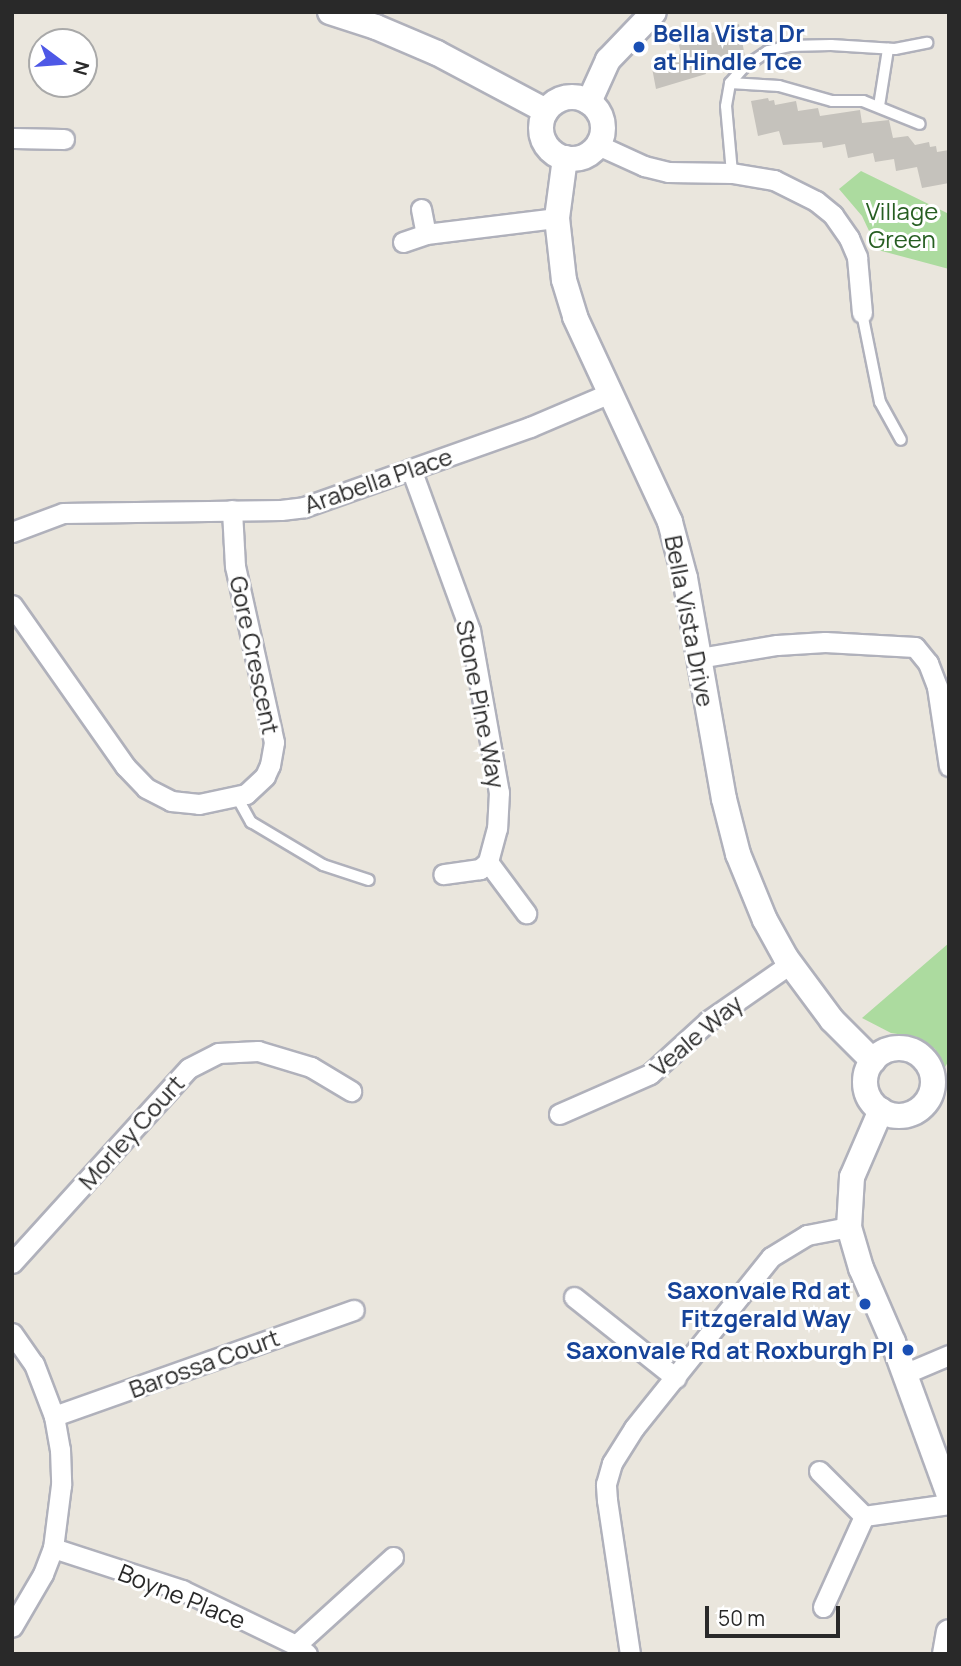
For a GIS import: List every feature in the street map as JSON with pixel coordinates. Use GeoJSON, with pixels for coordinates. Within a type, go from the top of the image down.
{"type":"FeatureCollection","features":[{"type":"Feature","properties":{"kind":"street"},"geometry":{"type":"LineString","coordinates":[[330,12],[379,20],[546,111]]}},
{"type":"Feature","properties":{"kind":"street"},"geometry":{"type":"LineString","coordinates":[[589,102],[608,60],[654,12]]}},
{"type":"Feature","properties":{"kind":"street"},"geometry":{"type":"LineString","coordinates":[[576,97],[589,102],[601,118],[603,132],[598,145],[580,158],[565,158],[553,153],[545,143],[541,130],[546,111],[562,99],[576,97]]}},
{"type":"Feature","properties":{"kind":"street"},"geometry":{"type":"LineString","coordinates":[[12,138],[64,139]]}},
{"type":"Feature","properties":{"kind":"street"},"geometry":{"type":"LineString","coordinates":[[598,145],[644,166],[668,172],[751,174],[795,188],[833,215],[849,238],[857,257],[862,313]]}},
{"type":"Feature","properties":{"kind":"street","name":"Bella Vista Drive"},"geometry":{"type":"LineString","coordinates":[[565,158],[557,218],[558,251],[568,296],[670,522],[685,578],[723,799],[738,854],[765,920],[790,964],[832,1020],[873,1061]]}},
{"type":"Feature","properties":{"kind":"street"},"geometry":{"type":"LineString","coordinates":[[421,209],[426,234]]}},
{"type":"Feature","properties":{"kind":"street"},"geometry":{"type":"LineString","coordinates":[[403,242],[426,234],[557,218]]}},
{"type":"Feature","properties":{"kind":"street","name":"Arabella Place"},"geometry":{"type":"LineString","coordinates":[[12,532],[63,513],[304,507],[530,427],[610,393]]}},
{"type":"Feature","properties":{"kind":"street","name":"Stone Pine Way"},"geometry":{"type":"LineString","coordinates":[[411,469],[460,602],[475,655],[499,792],[497,828],[488,862]]}},
{"type":"Feature","properties":{"kind":"street","name":"Gore Crescent"},"geometry":{"type":"LineString","coordinates":[[12,605],[125,766],[146,788],[183,803],[199,804],[237,797],[257,786],[265,776],[274,754],[274,742],[235,565],[232,510]]}},
{"type":"Feature","properties":{"kind":"street"},"geometry":{"type":"LineString","coordinates":[[699,658],[776,645],[813,643],[915,647],[928,663],[937,687],[949,766]]}},
{"type":"Feature","properties":{"kind":"street"},"geometry":{"type":"LineString","coordinates":[[443,874],[480,869],[488,862],[526,913]]}},
{"type":"Feature","properties":{"kind":"street","name":"Veale Way"},"geometry":{"type":"LineString","coordinates":[[559,1114],[650,1074],[708,1021],[790,964]]}},
{"type":"Feature","properties":{"kind":"street"},"geometry":{"type":"LineString","coordinates":[[905,1048],[917,1053],[932,1073],[939,1103],[906,1115],[895,1115],[881,1110],[871,1101],[866,1086],[867,1073],[873,1061],[892,1049],[905,1048]]}},
{"type":"Feature","properties":{"kind":"street","name":"Morley Court"},"geometry":{"type":"LineString","coordinates":[[12,1263],[189,1068],[218,1053],[258,1051],[311,1067],[351,1091]]}},
{"type":"Feature","properties":{"kind":"street"},"geometry":{"type":"LineString","coordinates":[[881,1110],[852,1177],[849,1227],[861,1268],[949,1495]]}},
{"type":"Feature","properties":{"kind":"street"},"geometry":{"type":"LineString","coordinates":[[629,1649],[606,1483],[619,1450],[771,1257],[807,1235],[849,1227]]}},
{"type":"Feature","properties":{"kind":"street"},"geometry":{"type":"LineString","coordinates":[[574,1297],[676,1378]]}},
{"type":"Feature","properties":{"kind":"street","name":"Barossa Court"},"geometry":{"type":"LineString","coordinates":[[54,1416],[355,1310]]}},
{"type":"Feature","properties":{"kind":"street"},"geometry":{"type":"LineString","coordinates":[[12,1333],[34,1364],[54,1416],[60,1449],[61,1485],[53,1548],[43,1574],[12,1627]]}},
{"type":"Feature","properties":{"kind":"street"},"geometry":{"type":"LineString","coordinates":[[904,1374],[949,1355]]}},
{"type":"Feature","properties":{"kind":"street"},"geometry":{"type":"LineString","coordinates":[[818,1471],[864,1516]]}},
{"type":"Feature","properties":{"kind":"street"},"geometry":{"type":"LineString","coordinates":[[864,1516],[949,1504]]}},
{"type":"Feature","properties":{"kind":"street"},"geometry":{"type":"LineString","coordinates":[[822,1607],[864,1516]]}},
{"type":"Feature","properties":{"kind":"street","name":"Boyne Place"},"geometry":{"type":"LineString","coordinates":[[53,1548],[182,1590],[302,1649]]}},
{"type":"Feature","properties":{"kind":"street"},"geometry":{"type":"LineString","coordinates":[[302,1649],[393,1557]]}},
{"type":"Feature","properties":{"kind":"lane"},"geometry":{"type":"LineString","coordinates":[[732,173],[726,106],[730,83],[743,68],[768,51],[789,46],[831,45],[888,49],[927,43]]}},
{"type":"Feature","properties":{"kind":"lane"},"geometry":{"type":"LineString","coordinates":[[879,106],[888,49]]}},
{"type":"Feature","properties":{"kind":"lane"},"geometry":{"type":"LineString","coordinates":[[730,83],[779,86],[832,101],[863,101],[920,124]]}},
{"type":"Feature","properties":{"kind":"lane"},"geometry":{"type":"LineString","coordinates":[[862,313],[880,402],[901,440]]}},
{"type":"Feature","properties":{"kind":"lane"},"geometry":{"type":"LineString","coordinates":[[237,797],[251,822],[323,865],[369,880]]}},
{"type":"Feature","properties":{"kind":"green space","name":"Village Green"},"geometry":{"type":"Polygon","coordinates":[[[861,171],[949,214],[949,269],[878,250],[862,216],[839,189],[861,171]]]}},
{"type":"Feature","properties":{"kind":"green space"},"geometry":{"type":"Polygon","coordinates":[[[949,943],[949,1060],[944,1069],[935,1049],[917,1037],[891,1033],[862,1018],[949,943]]]}},
{"type":"Feature","properties":{"kind":"building"},"geometry":{"type":"Polygon","coordinates":[[[739,24],[745,57],[726,61],[726,66],[705,70],[706,74],[656,89],[652,68],[666,63],[665,57],[681,54],[679,45],[700,40],[699,37],[739,24]]]}},
{"type":"Feature","properties":{"kind":"building"},"geometry":{"type":"Polygon","coordinates":[[[768,98],[769,101],[774,100],[775,105],[796,101],[798,111],[818,108],[820,116],[860,110],[862,123],[889,120],[893,138],[908,136],[915,145],[929,142],[930,147],[936,146],[937,152],[949,150],[949,183],[922,188],[917,167],[896,171],[894,159],[875,162],[873,153],[848,158],[845,144],[823,148],[822,142],[783,145],[779,131],[758,136],[751,101],[768,98]]]}},
{"type":"Feature","properties":{"kind":"place","name":"Bella Vista Dr at Hindle Tce"},"geometry":{"type":"Point","coordinates":[639,47]}},
{"type":"Feature","properties":{"kind":"place","name":"Saxonvale Rd at Fitzgerald Way"},"geometry":{"type":"Point","coordinates":[865,1304]}},
{"type":"Feature","properties":{"kind":"place","name":"Saxonvale Rd at Roxburgh Pl"},"geometry":{"type":"Point","coordinates":[908,1350]}}]}
